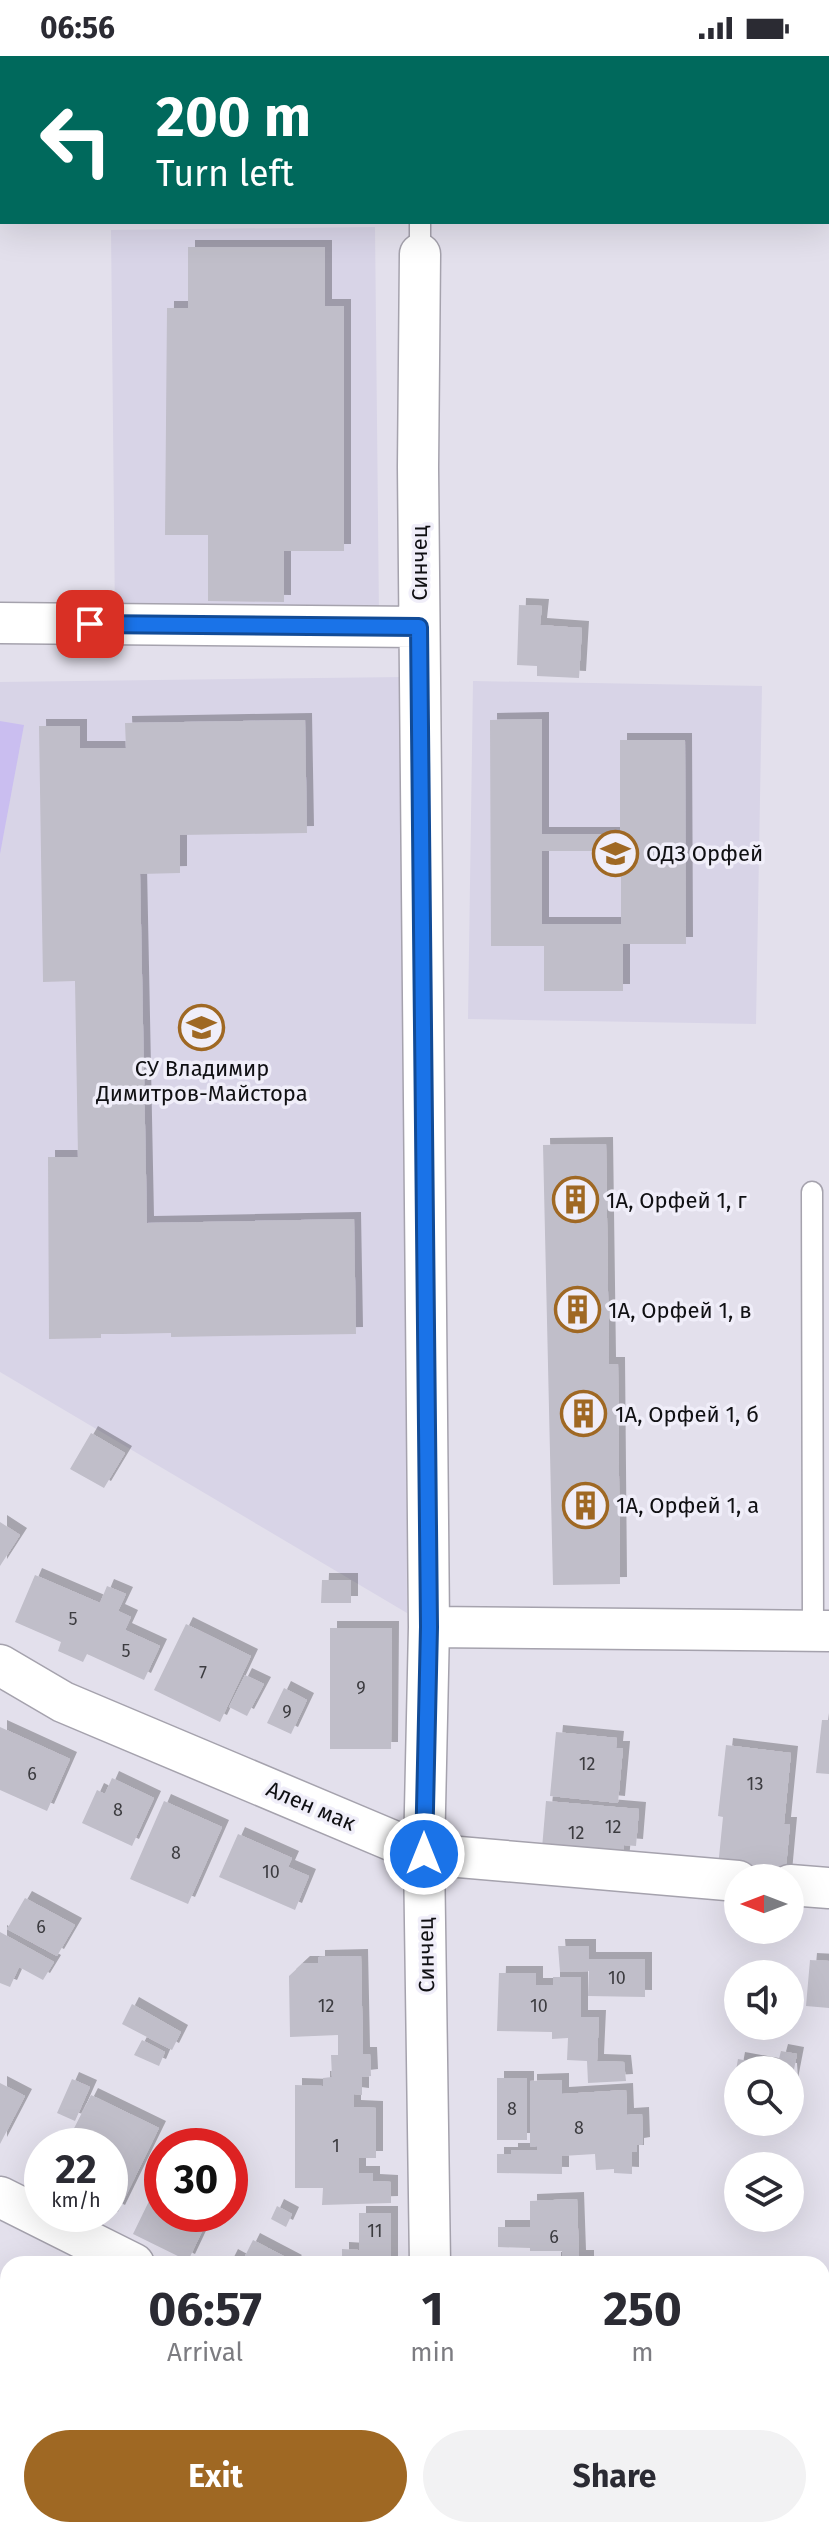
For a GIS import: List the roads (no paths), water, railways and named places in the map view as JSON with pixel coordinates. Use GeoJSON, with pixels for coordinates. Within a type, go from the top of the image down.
{"type":"FeatureCollection","features":[{"type":"Feature","properties":{"kind":"street","name":"Синчец"},"geometry":{"type":"LineString","coordinates":[[420,238],[419,627],[429,1627],[424,1854],[430,2256]]}},
{"type":"Feature","properties":{"kind":"street"},"geometry":{"type":"LineString","coordinates":[[0,623],[419,627]]}},
{"type":"Feature","properties":{"kind":"street"},"geometry":{"type":"LineString","coordinates":[[429,1627],[821,1631]]}},
{"type":"Feature","properties":{"kind":"street","name":"Ален мак"},"geometry":{"type":"LineString","coordinates":[[0,1665],[63,1702],[424,1854],[724,1880]]}},
{"type":"Feature","properties":{"kind":"street"},"geometry":{"type":"LineString","coordinates":[[804,1886],[829,1888]]}},
{"type":"Feature","properties":{"kind":"street"},"geometry":{"type":"LineString","coordinates":[[0,2197],[118,2256]]}},
{"type":"Feature","properties":{"kind":"lane"},"geometry":{"type":"LineString","coordinates":[[812,1192],[821,1631]]}},
{"type":"Feature","properties":{"kind":"place","name":"ОДЗ Орфей"},"geometry":{"type":"Point","coordinates":[615,853]}},
{"type":"Feature","properties":{"kind":"place","name":"СУ Владимир Димитров-Майстора"},"geometry":{"type":"Point","coordinates":[202,1027]}},
{"type":"Feature","properties":{"kind":"place","name":"1А, Орфей 1, г"},"geometry":{"type":"Point","coordinates":[575,1200]}},
{"type":"Feature","properties":{"kind":"place","name":"1А, Орфей 1, в"},"geometry":{"type":"Point","coordinates":[577,1310]}},
{"type":"Feature","properties":{"kind":"place","name":"1А, Орфей 1, б"},"geometry":{"type":"Point","coordinates":[584,1414]}},
{"type":"Feature","properties":{"kind":"place","name":"1А, Орфей 1, а"},"geometry":{"type":"Point","coordinates":[585,1505]}}]}
